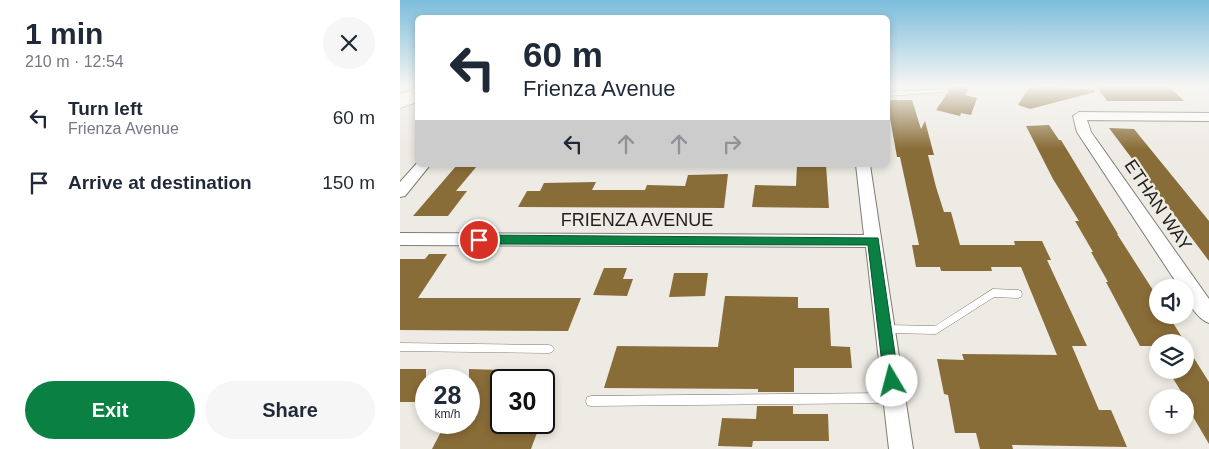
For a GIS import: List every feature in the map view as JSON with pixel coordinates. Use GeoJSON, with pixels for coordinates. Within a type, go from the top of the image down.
{"type":"FeatureCollection","features":[{"type":"Feature","properties":{"kind":"street","name":"ETHAN WAY"},"geometry":{"type":"LineString","coordinates":[[1209,117],[1079,116],[1084,132],[1209,315]]}},
{"type":"Feature","properties":{"kind":"street"},"geometry":{"type":"LineString","coordinates":[[400,192],[421,167]]}},
{"type":"Feature","properties":{"kind":"street"},"geometry":{"type":"LineString","coordinates":[[863,167],[901,449]]}},
{"type":"Feature","properties":{"kind":"street","name":"FRIENZA AVENUE"},"geometry":{"type":"LineString","coordinates":[[400,239],[873,241]]}},
{"type":"Feature","properties":{"kind":"lane"},"geometry":{"type":"LineString","coordinates":[[885,329],[936,330],[993,293],[1018,294]]}},
{"type":"Feature","properties":{"kind":"lane"},"geometry":{"type":"LineString","coordinates":[[400,347],[549,349]]}},
{"type":"Feature","properties":{"kind":"lane"},"geometry":{"type":"LineString","coordinates":[[590,401],[894,398]]}},
{"type":"Feature","properties":{"kind":"building"},"geometry":{"type":"Polygon","coordinates":[[[890,107],[914,107],[921,129],[925,121],[934,155],[928,155],[936,187],[944,212],[951,212],[960,245],[1015,245],[1014,241],[1042,241],[1051,260],[1047,260],[1087,346],[1072,346],[1099,410],[1111,410],[1127,447],[1012,445],[1013,449],[980,449],[976,433],[955,433],[948,395],[944,394],[937,359],[964,360],[962,354],[1057,355],[1021,267],[991,267],[992,271],[941,271],[940,267],[916,267],[912,245],[919,245],[900,157],[897,157],[890,118],[890,107]]]}},
{"type":"Feature","properties":{"kind":"building"},"geometry":{"type":"Polygon","coordinates":[[[938,107],[974,107],[971,115],[961,113],[960,116],[936,110],[938,107]]]}},
{"type":"Feature","properties":{"kind":"building"},"geometry":{"type":"Polygon","coordinates":[[[1049,125],[1059,140],[1061,140],[1149,284],[1149,324],[1174,324],[1180,334],[1149,334],[1149,346],[1140,346],[1091,252],[1093,252],[1075,221],[1079,221],[1053,179],[1026,126],[1049,125]]]}},
{"type":"Feature","properties":{"kind":"building"},"geometry":{"type":"Polygon","coordinates":[[[1109,128],[1134,129],[1209,221],[1209,261],[1109,128]]]}},
{"type":"Feature","properties":{"kind":"building"},"geometry":{"type":"Polygon","coordinates":[[[455,167],[476,167],[456,191],[467,191],[448,216],[413,216],[455,167]]]}},
{"type":"Feature","properties":{"kind":"building"},"geometry":{"type":"Polygon","coordinates":[[[797,167],[826,167],[829,208],[752,207],[755,185],[796,186],[797,167]]]}},
{"type":"Feature","properties":{"kind":"building"},"geometry":{"type":"Polygon","coordinates":[[[728,174],[724,208],[518,207],[527,191],[540,191],[544,183],[596,182],[592,190],[645,190],[647,185],[685,186],[688,175],[728,174]]]}},
{"type":"Feature","properties":{"kind":"building"},"geometry":{"type":"Polygon","coordinates":[[[429,254],[447,254],[418,298],[581,298],[568,331],[400,330],[400,259],[425,259],[429,254]]]}},
{"type":"Feature","properties":{"kind":"building"},"geometry":{"type":"Polygon","coordinates":[[[604,268],[627,268],[623,279],[633,279],[627,296],[593,295],[604,268]]]}},
{"type":"Feature","properties":{"kind":"building"},"geometry":{"type":"Polygon","coordinates":[[[674,273],[708,273],[705,296],[669,297],[674,273]]]}},
{"type":"Feature","properties":{"kind":"building"},"geometry":{"type":"Polygon","coordinates":[[[725,296],[798,297],[798,308],[829,308],[831,346],[850,347],[852,368],[794,368],[794,392],[758,392],[758,389],[604,388],[617,346],[718,347],[725,296]]]}},
{"type":"Feature","properties":{"kind":"building"},"geometry":{"type":"Polygon","coordinates":[[[1194,358],[1209,382],[1209,444],[1194,418],[1194,389],[1180,389],[1173,379],[1194,379],[1194,358]]]}},
{"type":"Feature","properties":{"kind":"building"},"geometry":{"type":"Polygon","coordinates":[[[400,369],[415,369],[415,402],[400,402],[400,369]]]}},
{"type":"Feature","properties":{"kind":"building"},"geometry":{"type":"Polygon","coordinates":[[[480,369],[490,370],[490,434],[537,434],[531,449],[432,449],[440,434],[480,434],[480,369]]]}},
{"type":"Feature","properties":{"kind":"building"},"geometry":{"type":"Polygon","coordinates":[[[757,406],[793,406],[793,414],[828,414],[829,441],[753,441],[752,447],[718,446],[722,418],[756,419],[757,406]]]}},
{"type":"Feature","properties":{"kind":"route"},"geometry":{"type":"LineString","coordinates":[[479,240],[873,241],[892,381]]}}]}
